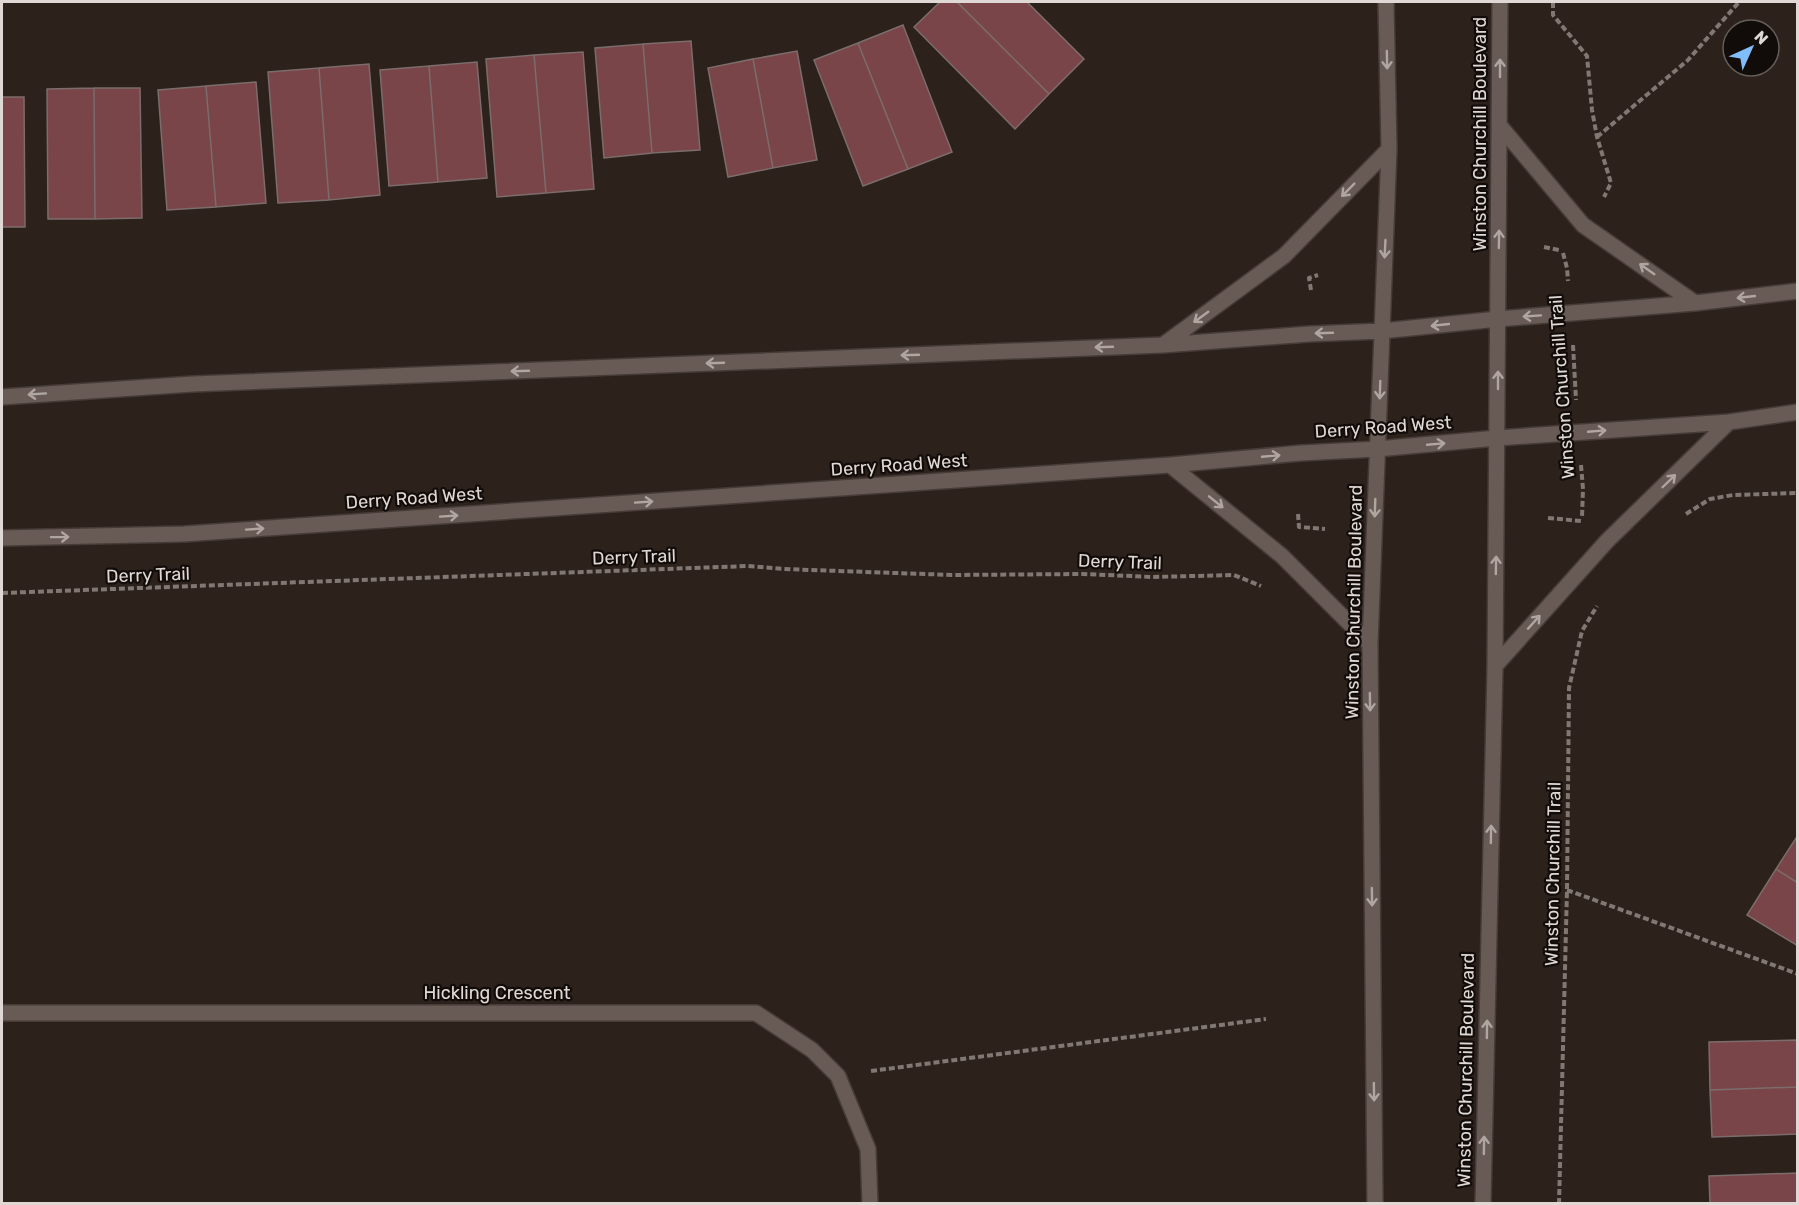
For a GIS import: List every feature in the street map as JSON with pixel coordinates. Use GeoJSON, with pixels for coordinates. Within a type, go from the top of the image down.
{"type":"FeatureCollection","features":[{"type":"Feature","properties":{"kind":"main road","name":"Winston Churchill Boulevard"},"geometry":{"type":"LineString","coordinates":[[1375,1203],[1370,644],[1389,149],[1386,2]]}},
{"type":"Feature","properties":{"kind":"main road","name":"Winston Churchill Boulevard"},"geometry":{"type":"LineString","coordinates":[[1483,1203],[1495,666],[1500,2]]}},
{"type":"Feature","properties":{"kind":"main road"},"geometry":{"type":"LineString","coordinates":[[1500,126],[1583,225],[1695,303]]}},
{"type":"Feature","properties":{"kind":"main road"},"geometry":{"type":"LineString","coordinates":[[1163,345],[1284,256],[1389,149]]}},
{"type":"Feature","properties":{"kind":"main road"},"geometry":{"type":"LineString","coordinates":[[2,397],[193,384],[1163,345],[1382,331],[1695,303],[1797,291]]}},
{"type":"Feature","properties":{"kind":"main road","name":"Derry Road West"},"geometry":{"type":"LineString","coordinates":[[2,538],[184,534],[1170,465],[1497,438],[1729,422],[1797,412]]}},
{"type":"Feature","properties":{"kind":"main road"},"geometry":{"type":"LineString","coordinates":[[1495,666],[1607,542],[1729,422]]}},
{"type":"Feature","properties":{"kind":"main road"},"geometry":{"type":"LineString","coordinates":[[1170,465],[1282,556],[1370,644]]}},
{"type":"Feature","properties":{"kind":"main road","name":"Hickling Crescent"},"geometry":{"type":"LineString","coordinates":[[2,1013],[756,1013],[812,1050],[838,1076],[868,1149],[870,1203]]}},
{"type":"Feature","properties":{"kind":"path"},"geometry":{"type":"LineString","coordinates":[[1553,2],[1553,15],[1587,56],[1597,137],[1611,183],[1602,201]]}},
{"type":"Feature","properties":{"kind":"path"},"geometry":{"type":"LineString","coordinates":[[1597,137],[1688,60],[1739,2]]}},
{"type":"Feature","properties":{"kind":"path","name":"Winston Churchill Trail"},"geometry":{"type":"LineString","coordinates":[[1544,246],[1563,251],[1567,268],[1583,489],[1582,521],[1548,518]]}},
{"type":"Feature","properties":{"kind":"path"},"geometry":{"type":"LineString","coordinates":[[1311,290],[1309,278],[1318,275]]}},
{"type":"Feature","properties":{"kind":"path"},"geometry":{"type":"LineString","coordinates":[[1684,515],[1710,499],[1733,495],[1797,493]]}},
{"type":"Feature","properties":{"kind":"path"},"geometry":{"type":"LineString","coordinates":[[1298,513],[1299,526],[1325,529]]}},
{"type":"Feature","properties":{"kind":"path","name":"Derry Trail"},"geometry":{"type":"LineString","coordinates":[[2,593],[748,566],[952,575],[1083,574],[1153,577],[1234,575],[1265,587]]}},
{"type":"Feature","properties":{"kind":"path","name":"Winston Churchill Trail"},"geometry":{"type":"LineString","coordinates":[[1558,1203],[1567,890],[1569,688],[1582,631],[1599,602]]}},
{"type":"Feature","properties":{"kind":"path"},"geometry":{"type":"LineString","coordinates":[[1567,890],[1797,974]]}},
{"type":"Feature","properties":{"kind":"path"},"geometry":{"type":"LineString","coordinates":[[838,1076],[1266,1019]]}},
{"type":"Feature","properties":{"kind":"building"},"geometry":{"type":"Polygon","coordinates":[[[940,2],[957,2],[1049,94],[1015,129],[914,27],[940,2]]]}},
{"type":"Feature","properties":{"kind":"building"},"geometry":{"type":"Polygon","coordinates":[[[957,2],[1027,2],[1084,59],[1049,94],[957,2]]]}},
{"type":"Feature","properties":{"kind":"building"},"geometry":{"type":"Polygon","coordinates":[[[903,25],[952,152],[908,169],[858,43],[903,25]]]}},
{"type":"Feature","properties":{"kind":"building"},"geometry":{"type":"Polygon","coordinates":[[[691,41],[700,150],[652,153],[643,44],[691,41]]]}},
{"type":"Feature","properties":{"kind":"building"},"geometry":{"type":"Polygon","coordinates":[[[858,43],[908,169],[863,186],[814,60],[858,43]]]}},
{"type":"Feature","properties":{"kind":"building"},"geometry":{"type":"Polygon","coordinates":[[[643,44],[652,153],[604,158],[595,48],[643,44]]]}},
{"type":"Feature","properties":{"kind":"building"},"geometry":{"type":"Polygon","coordinates":[[[797,51],[817,160],[773,168],[753,59],[797,51]]]}},
{"type":"Feature","properties":{"kind":"building"},"geometry":{"type":"Polygon","coordinates":[[[583,52],[594,189],[546,193],[534,55],[583,52]]]}},
{"type":"Feature","properties":{"kind":"building"},"geometry":{"type":"Polygon","coordinates":[[[534,55],[546,193],[497,197],[486,59],[534,55]]]}},
{"type":"Feature","properties":{"kind":"building"},"geometry":{"type":"Polygon","coordinates":[[[753,59],[773,168],[728,177],[708,68],[753,59]]]}},
{"type":"Feature","properties":{"kind":"building"},"geometry":{"type":"Polygon","coordinates":[[[477,62],[487,178],[438,182],[429,66],[477,62]]]}},
{"type":"Feature","properties":{"kind":"building"},"geometry":{"type":"Polygon","coordinates":[[[369,64],[380,195],[329,200],[319,68],[369,64]]]}},
{"type":"Feature","properties":{"kind":"building"},"geometry":{"type":"Polygon","coordinates":[[[429,66],[438,182],[389,186],[380,70],[429,66]]]}},
{"type":"Feature","properties":{"kind":"building"},"geometry":{"type":"Polygon","coordinates":[[[319,68],[329,200],[278,203],[268,72],[319,68]]]}},
{"type":"Feature","properties":{"kind":"building"},"geometry":{"type":"Polygon","coordinates":[[[256,82],[266,203],[216,207],[206,86],[256,82]]]}},
{"type":"Feature","properties":{"kind":"building"},"geometry":{"type":"Polygon","coordinates":[[[206,86],[216,207],[167,210],[158,90],[206,86]]]}},
{"type":"Feature","properties":{"kind":"building"},"geometry":{"type":"Polygon","coordinates":[[[94,88],[95,219],[48,219],[47,89],[94,88]]]}},
{"type":"Feature","properties":{"kind":"building"},"geometry":{"type":"Polygon","coordinates":[[[94,88],[140,88],[142,218],[95,219],[94,88]]]}},
{"type":"Feature","properties":{"kind":"building"},"geometry":{"type":"Polygon","coordinates":[[[2,97],[24,97],[25,227],[2,227],[2,97]]]}},
{"type":"Feature","properties":{"kind":"building"},"geometry":{"type":"Polygon","coordinates":[[[1798,835],[1798,883],[1776,869],[1798,835]]]}},
{"type":"Feature","properties":{"kind":"building"},"geometry":{"type":"Polygon","coordinates":[[[1776,869],[1798,883],[1798,946],[1747,915],[1776,869]]]}},
{"type":"Feature","properties":{"kind":"building"},"geometry":{"type":"Polygon","coordinates":[[[1798,1040],[1798,1087],[1710,1090],[1709,1042],[1798,1040]]]}},
{"type":"Feature","properties":{"kind":"building"},"geometry":{"type":"Polygon","coordinates":[[[1798,1087],[1798,1134],[1712,1137],[1710,1090],[1798,1087]]]}},
{"type":"Feature","properties":{"kind":"building"},"geometry":{"type":"Polygon","coordinates":[[[1798,1173],[1798,1204],[1710,1204],[1709,1176],[1798,1173]]]}}]}
